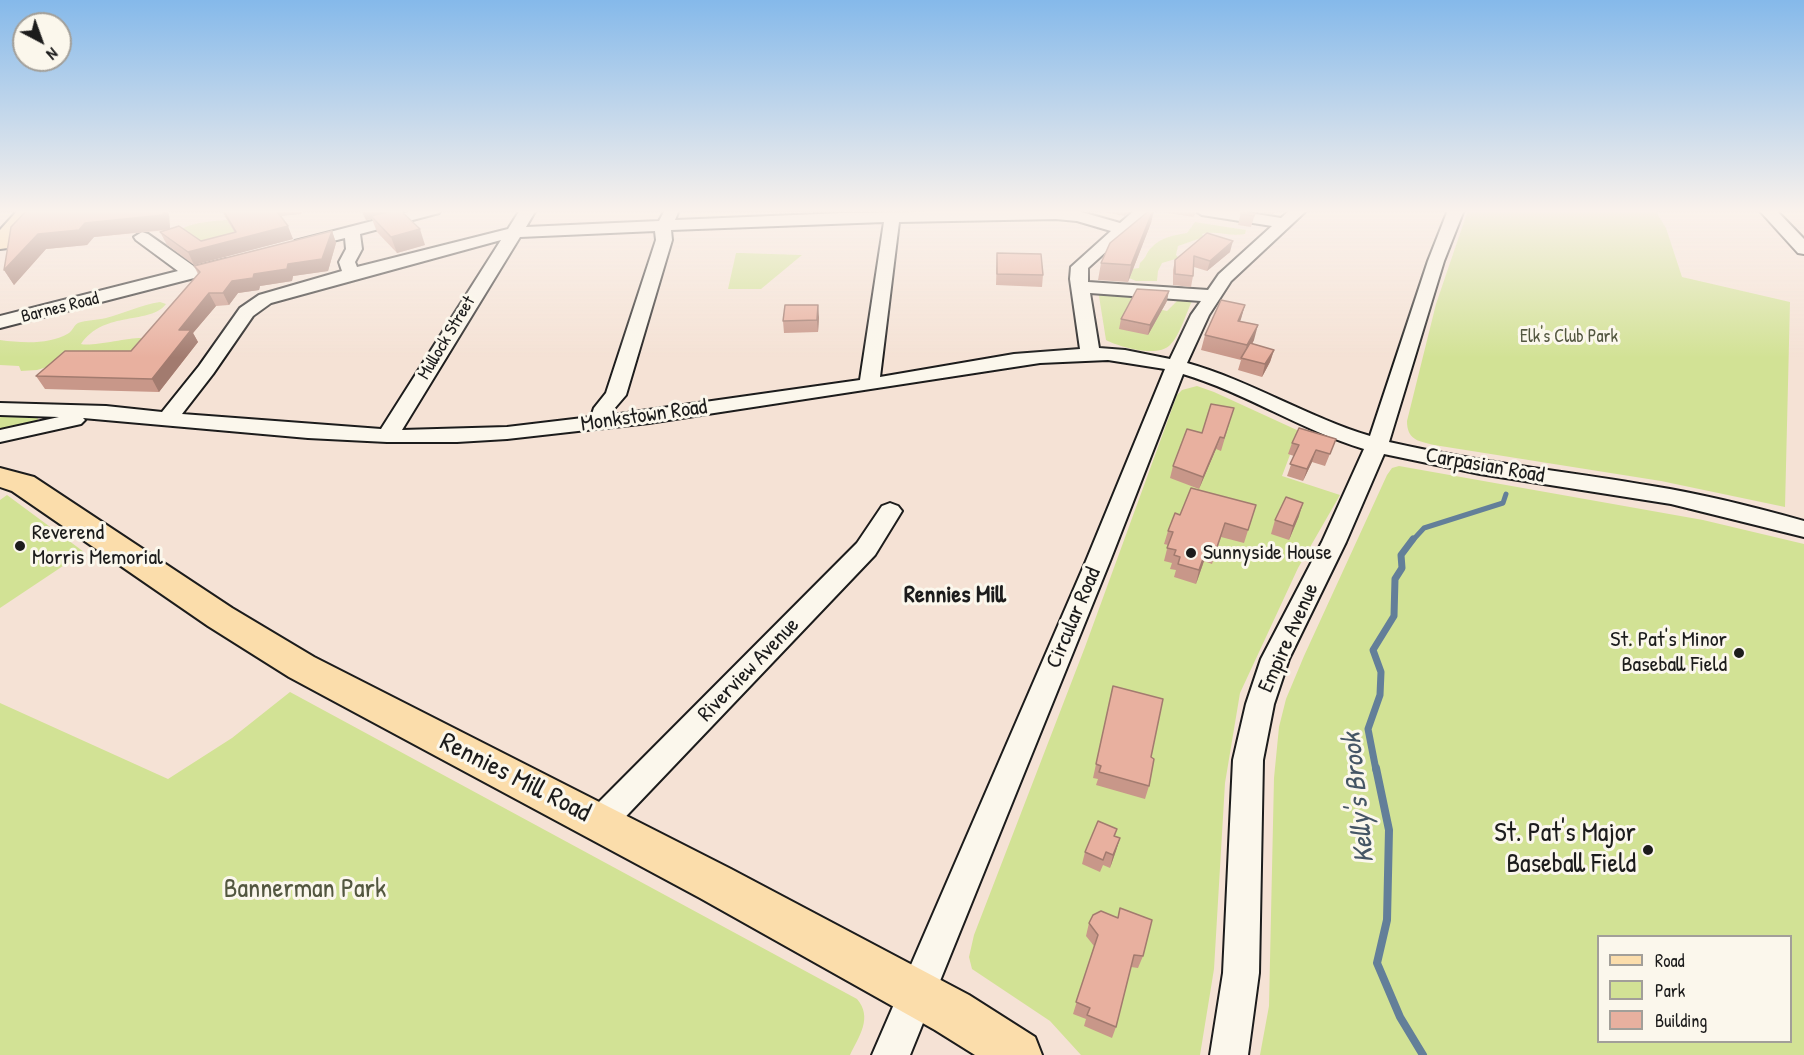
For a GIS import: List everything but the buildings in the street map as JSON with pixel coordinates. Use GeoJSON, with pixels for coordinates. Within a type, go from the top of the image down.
{"type":"FeatureCollection","features":[{"type":"Feature","properties":{"kind":"main road","name":"Rennies Mill Road"},"geometry":{"type":"LineString","coordinates":[[0,456],[19,473],[11,480],[306,671],[600,822],[868,968],[918,992],[1017,1055]]}},
{"type":"Feature","properties":{"kind":"street"},"geometry":{"type":"LineString","coordinates":[[173,259],[192,273]]}},
{"type":"Feature","properties":{"kind":"street"},"geometry":{"type":"LineString","coordinates":[[348,259],[347,262],[351,273]]}},
{"type":"Feature","properties":{"kind":"street"},"geometry":{"type":"LineString","coordinates":[[168,418],[206,370],[239,321],[254,305],[265,299],[351,273],[406,259]]}},
{"type":"Feature","properties":{"kind":"street","name":"Mullock Street"},"geometry":{"type":"LineString","coordinates":[[387,436],[497,259]]}},
{"type":"Feature","properties":{"kind":"street"},"geometry":{"type":"LineString","coordinates":[[601,422],[604,408],[616,395],[658,259]]}},
{"type":"Feature","properties":{"kind":"street"},"geometry":{"type":"LineString","coordinates":[[870,384],[887,259]]}},
{"type":"Feature","properties":{"kind":"street"},"geometry":{"type":"LineString","coordinates":[[1087,259],[1079,272],[1090,354]]}},
{"type":"Feature","properties":{"kind":"street","name":"Circular Road"},"geometry":{"type":"LineString","coordinates":[[891,1055],[1098,561],[1176,366],[1211,296],[1245,259]]}},
{"type":"Feature","properties":{"kind":"street","name":"Empire Avenue"},"geometry":{"type":"LineString","coordinates":[[1229,1055],[1241,973],[1248,760],[1260,704],[1275,659],[1334,542],[1384,429],[1437,259]]}},
{"type":"Feature","properties":{"kind":"street","name":"Barnes Road"},"geometry":{"type":"LineString","coordinates":[[0,322],[243,260]]}},
{"type":"Feature","properties":{"kind":"street"},"geometry":{"type":"LineString","coordinates":[[1080,287],[1211,296]]}},
{"type":"Feature","properties":{"kind":"street","name":"Monkstown Road"},"geometry":{"type":"LineString","coordinates":[[0,436],[109,414],[387,436],[501,434],[601,422],[1005,363],[1090,354],[1119,356],[1176,366]]}},
{"type":"Feature","properties":{"kind":"street","name":"Carpasian Road"},"geometry":{"type":"LineString","coordinates":[[1176,366],[1226,383],[1312,422],[1377,445],[1494,468],[1653,494],[1733,510],[1804,529]]}},
{"type":"Feature","properties":{"kind":"street","name":"Monkstown Road"},"geometry":{"type":"LineString","coordinates":[[0,409],[106,412],[109,414]]}},
{"type":"Feature","properties":{"kind":"street","name":"Riverview Avenue"},"geometry":{"type":"LineString","coordinates":[[600,822],[866,549],[890,511]]}},
{"type":"Feature","properties":{"kind":"green space"},"geometry":{"type":"Polygon","coordinates":[[[735,259],[797,259],[761,289],[728,289],[735,259]]]}},
{"type":"Feature","properties":{"kind":"green space"},"geometry":{"type":"Polygon","coordinates":[[[1144,259],[1175,259],[1162,263],[1157,281],[1136,281],[1122,275],[1126,270],[1139,268],[1144,259]]]}},
{"type":"Feature","properties":{"kind":"green space","name":"Elk's Club Park"},"geometry":{"type":"Polygon","coordinates":[[[1451,259],[1676,259],[1682,277],[1790,302],[1785,507],[1661,481],[1434,445],[1414,438],[1409,432],[1407,421],[1436,304],[1451,259]]]}},
{"type":"Feature","properties":{"kind":"green space"},"geometry":{"type":"Polygon","coordinates":[[[1098,290],[1132,293],[1133,303],[1167,311],[1181,297],[1194,297],[1174,341],[1164,349],[1148,351],[1120,346],[1106,340],[1098,290]]]}},
{"type":"Feature","properties":{"kind":"green space"},"geometry":{"type":"Polygon","coordinates":[[[160,302],[166,304],[159,310],[102,326],[91,333],[81,344],[141,338],[144,344],[139,353],[67,361],[37,370],[21,371],[19,366],[0,365],[0,340],[26,342],[53,340],[69,333],[78,323],[106,318],[160,302]]]}},
{"type":"Feature","properties":{"kind":"green space"},"geometry":{"type":"Polygon","coordinates":[[[1197,386],[1299,431],[1282,476],[1340,495],[1298,568],[1240,693],[1225,783],[1214,969],[1200,1055],[1081,1055],[1050,1021],[972,969],[969,957],[974,935],[1085,647],[1177,395],[1182,390],[1197,386]]]}},
{"type":"Feature","properties":{"kind":"green space"},"geometry":{"type":"Polygon","coordinates":[[[0,416],[38,418],[37,422],[0,430],[0,416]]]}},
{"type":"Feature","properties":{"kind":"green space"},"geometry":{"type":"Polygon","coordinates":[[[1399,466],[1703,520],[1804,544],[1804,1055],[1260,1055],[1269,1006],[1274,778],[1279,727],[1286,699],[1304,656],[1392,468],[1399,466]]]}},
{"type":"Feature","properties":{"kind":"green space"},"geometry":{"type":"Polygon","coordinates":[[[7,495],[84,552],[0,608],[0,500],[7,495]]]}},
{"type":"Feature","properties":{"kind":"green space","name":"Bannerman Park"},"geometry":{"type":"Polygon","coordinates":[[[290,692],[857,999],[862,1006],[864,1020],[850,1055],[0,1055],[0,703],[168,779],[232,738],[290,692]]]}},
{"type":"Feature","properties":{"kind":"waterway","name":"Kelly's Brook"},"geometry":{"type":"LineString","coordinates":[[1412,541],[1424,528],[1503,503],[1506,494]]}},
{"type":"Feature","properties":{"kind":"waterway","name":"Kelly's Brook"},"geometry":{"type":"LineString","coordinates":[[1376,770],[1368,729],[1380,695],[1381,672],[1373,650],[1394,616],[1395,579],[1402,568],[1401,555],[1413,539]]}},
{"type":"Feature","properties":{"kind":"waterway","name":"Kelly's Brook"},"geometry":{"type":"LineString","coordinates":[[1376,768],[1389,830],[1387,920],[1377,963],[1400,1017],[1423,1055]]}},
{"type":"Feature","properties":{"kind":"place","name":"Reverend Morris Memorial"},"geometry":{"type":"Point","coordinates":[20,546]}},
{"type":"Feature","properties":{"kind":"place","name":"Sunnyside House"},"geometry":{"type":"Point","coordinates":[1191,553]}},
{"type":"Feature","properties":{"kind":"place","name":"St. Pat's Minor Baseball Field"},"geometry":{"type":"Point","coordinates":[1739,653]}},
{"type":"Feature","properties":{"kind":"place","name":"St. Pat's Major Baseball Field"},"geometry":{"type":"Point","coordinates":[1648,850]}},
{"type":"Feature","properties":{"kind":"district","name":"Rennies Mill"},"geometry":{"type":"Point","coordinates":[955,596]}}]}
